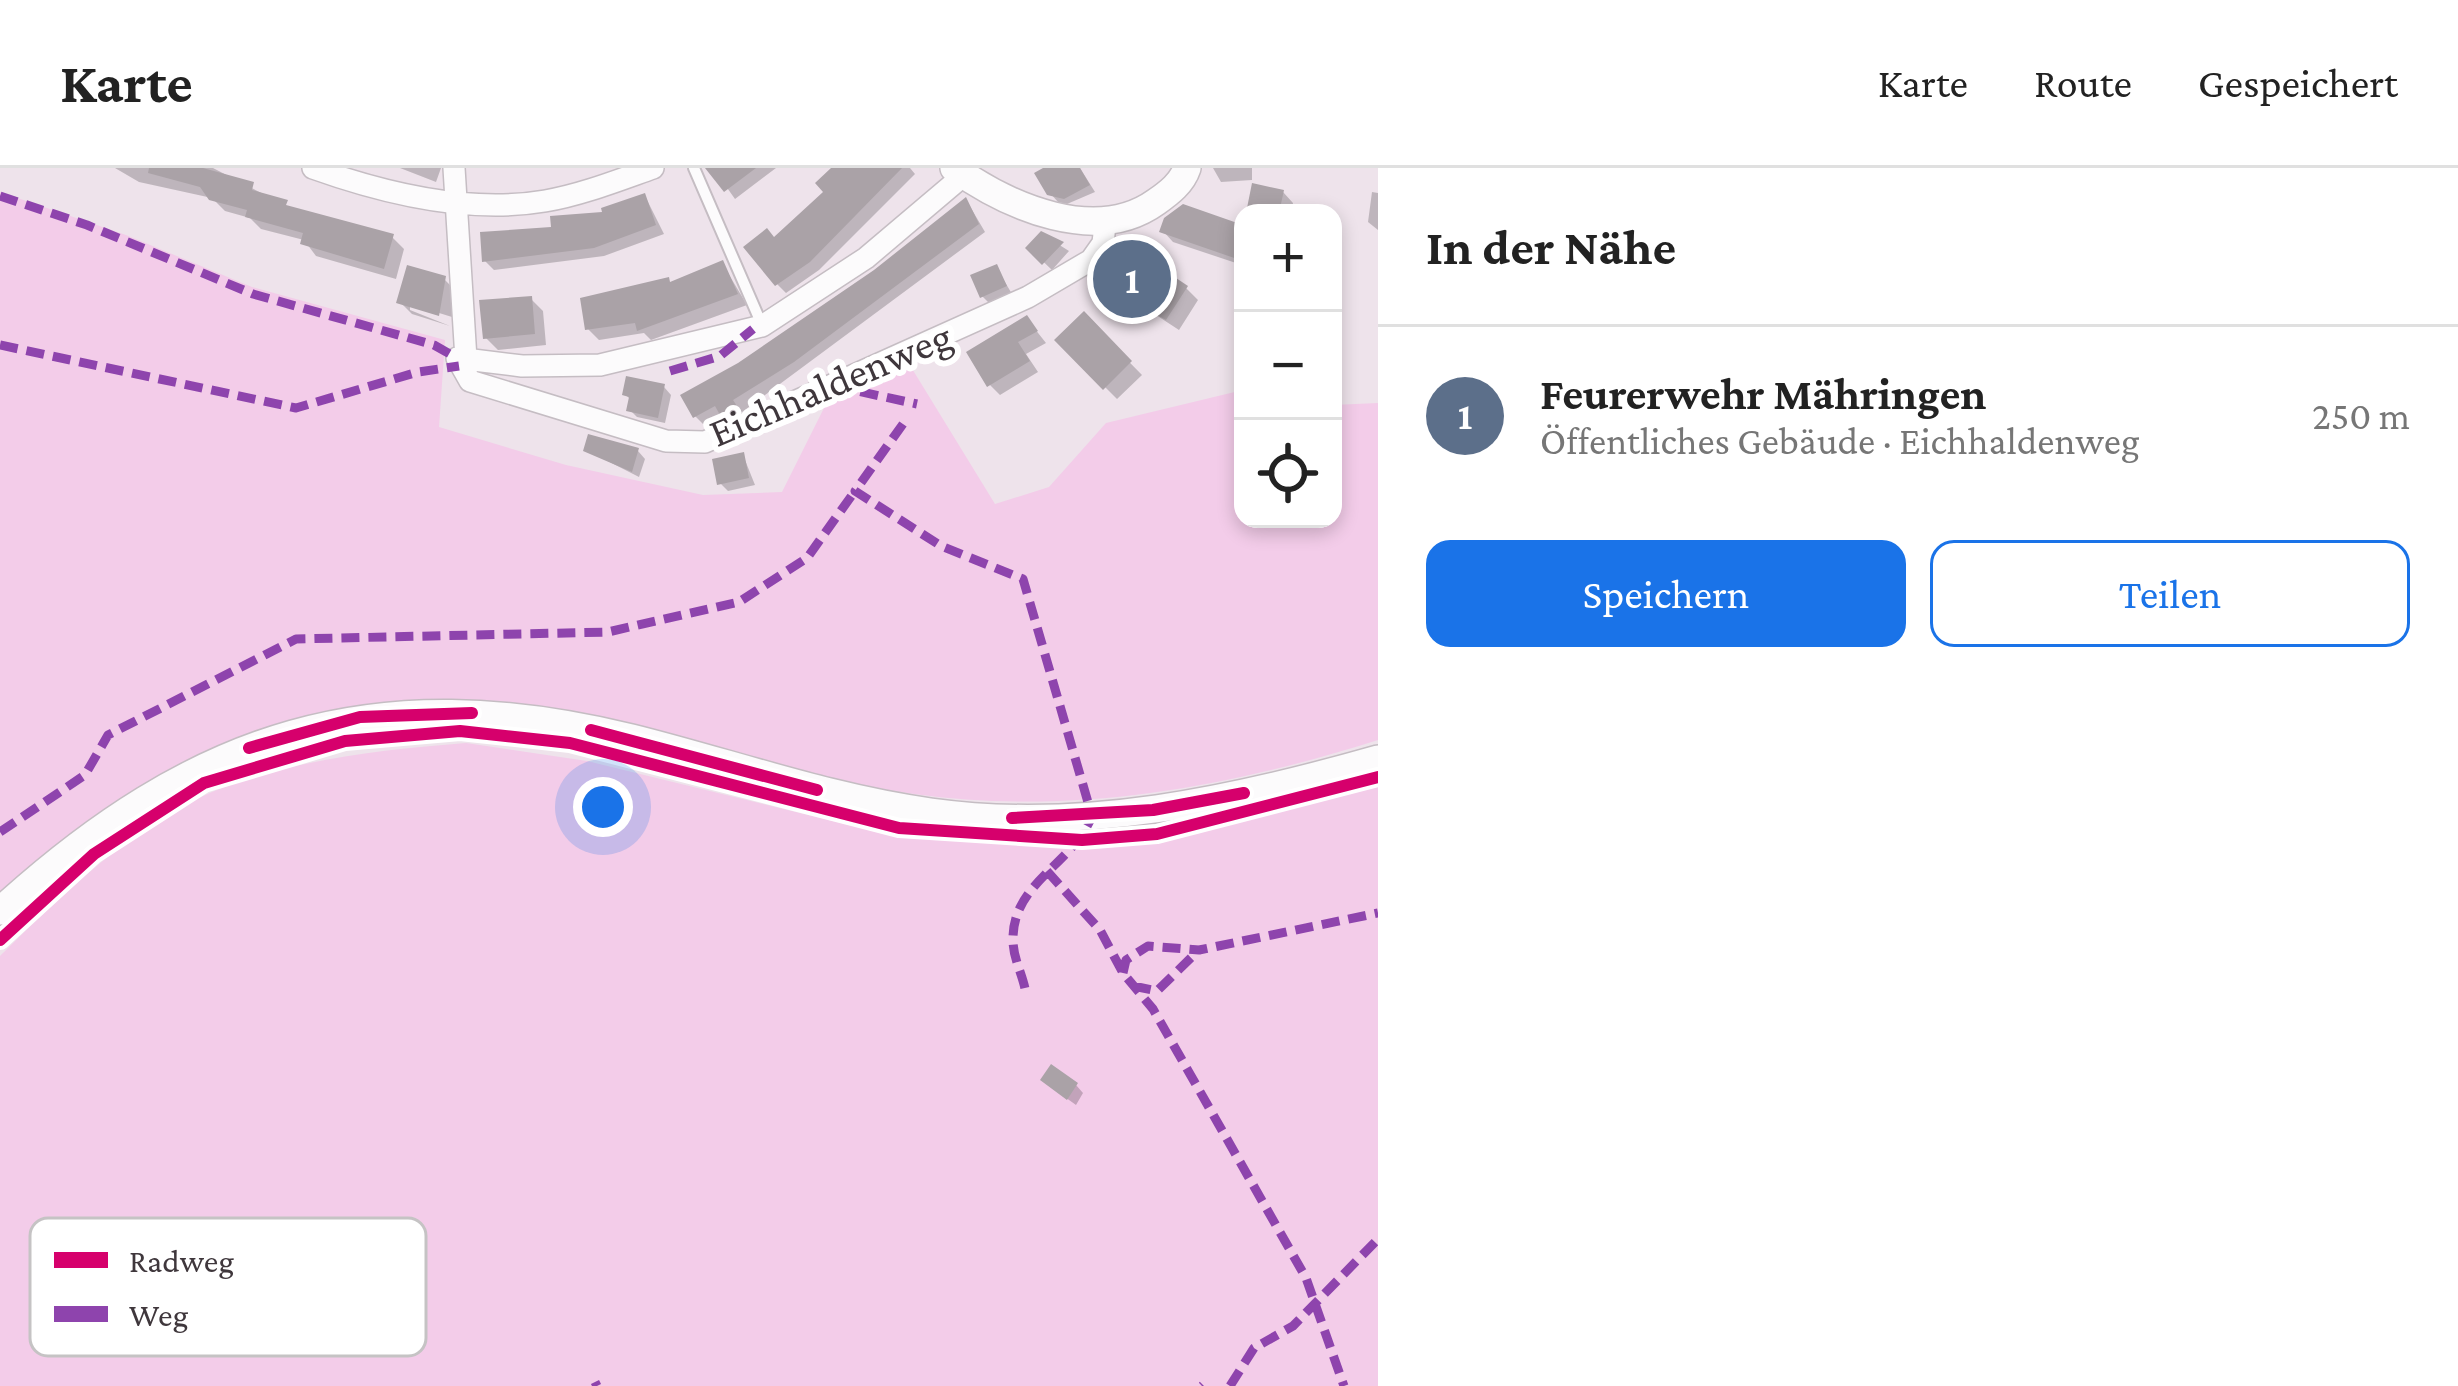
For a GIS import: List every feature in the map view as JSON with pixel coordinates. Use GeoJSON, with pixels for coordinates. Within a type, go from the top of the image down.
{"type":"FeatureCollection","features":[{"type":"Feature","properties":{"kind":"street"},"geometry":{"type":"LineString","coordinates":[[313,168],[371,189],[454,202],[543,202],[653,168]]}},
{"type":"Feature","properties":{"kind":"street"},"geometry":{"type":"LineString","coordinates":[[454,168],[462,363],[600,364],[762,326],[866,258],[959,172],[1020,202],[1105,225],[1129,220],[1159,200],[1183,179],[1187,168]]}},
{"type":"Feature","properties":{"kind":"street","name":"Eichhaldenweg"},"geometry":{"type":"LineString","coordinates":[[462,363],[470,381],[666,441],[705,442],[1028,297],[1091,260],[1102,243],[1105,225]]}},
{"type":"Feature","properties":{"kind":"street"},"geometry":{"type":"LineString","coordinates":[[0,910],[98,829],[160,787],[268,741],[360,717],[489,713],[556,722],[812,789],[986,818],[1154,810],[1378,759]]}},
{"type":"Feature","properties":{"kind":"lane"},"geometry":{"type":"LineString","coordinates":[[694,168],[762,326]]}},
{"type":"Feature","properties":{"kind":"lane"},"geometry":{"type":"LineString","coordinates":[[705,319],[715,340]]}},
{"type":"Feature","properties":{"kind":"shaded area"},"geometry":{"type":"Polygon","coordinates":[[[0,192],[126,235],[252,287],[445,340],[439,427],[566,465],[703,495],[782,492],[830,396],[911,367],[995,504],[1049,487],[1106,423],[1234,392],[1234,528],[1342,528],[1342,405],[1378,403],[1378,740],[1207,784],[1033,802],[874,787],[597,717],[512,703],[430,700],[351,708],[275,726],[202,754],[131,792],[64,839],[0,895],[0,192]]]}},
{"type":"Feature","properties":{"kind":"shaded area"},"geometry":{"type":"Polygon","coordinates":[[[466,743],[587,761],[898,837],[1084,847],[1158,840],[1378,781],[1378,1386],[0,1386],[0,956],[126,843],[183,806],[243,781],[369,753],[466,743]]]}},
{"type":"Feature","properties":{"kind":"building"},"geometry":{"type":"Polygon","coordinates":[[[149,168],[203,168],[254,182],[252,190],[288,200],[286,205],[394,234],[384,269],[300,244],[303,233],[245,217],[247,210],[209,200],[200,187],[148,173],[149,168]]]}},
{"type":"Feature","properties":{"kind":"building"},"geometry":{"type":"Polygon","coordinates":[[[705,168],[756,168],[724,192],[705,168]]]}},
{"type":"Feature","properties":{"kind":"building"},"geometry":{"type":"Polygon","coordinates":[[[831,168],[902,168],[810,262],[775,286],[743,247],[767,228],[774,237],[823,192],[815,183],[831,168]]]}},
{"type":"Feature","properties":{"kind":"building"},"geometry":{"type":"Polygon","coordinates":[[[1043,168],[1080,168],[1090,185],[1064,199],[1047,195],[1034,173],[1043,168]]]}},
{"type":"Feature","properties":{"kind":"building"},"geometry":{"type":"Polygon","coordinates":[[[1252,183],[1284,190],[1281,204],[1248,204],[1252,183]]]}},
{"type":"Feature","properties":{"kind":"building"},"geometry":{"type":"Polygon","coordinates":[[[645,193],[656,225],[594,248],[482,262],[480,232],[551,227],[550,216],[602,212],[601,208],[645,193]]]}},
{"type":"Feature","properties":{"kind":"building"},"geometry":{"type":"Polygon","coordinates":[[[966,197],[979,224],[794,362],[733,400],[737,406],[720,415],[715,406],[693,418],[680,395],[738,363],[874,270],[966,197]]]}},
{"type":"Feature","properties":{"kind":"building"},"geometry":{"type":"Polygon","coordinates":[[[1183,204],[1234,222],[1234,258],[1159,232],[1164,218],[1183,204]]]}},
{"type":"Feature","properties":{"kind":"building"},"geometry":{"type":"Polygon","coordinates":[[[1041,231],[1064,242],[1042,265],[1025,248],[1041,231]]]}},
{"type":"Feature","properties":{"kind":"building"},"geometry":{"type":"Polygon","coordinates":[[[1120,252],[1159,277],[1164,270],[1188,286],[1166,320],[1100,282],[1120,252]]]}},
{"type":"Feature","properties":{"kind":"building"},"geometry":{"type":"Polygon","coordinates":[[[723,260],[738,294],[637,331],[635,323],[585,330],[580,298],[669,277],[670,282],[723,260]]]}},
{"type":"Feature","properties":{"kind":"building"},"geometry":{"type":"Polygon","coordinates":[[[997,264],[1007,286],[980,298],[970,275],[997,264]]]}},
{"type":"Feature","properties":{"kind":"building"},"geometry":{"type":"Polygon","coordinates":[[[407,265],[446,276],[439,316],[396,303],[407,265]]]}},
{"type":"Feature","properties":{"kind":"building"},"geometry":{"type":"Polygon","coordinates":[[[532,296],[535,334],[483,339],[479,300],[532,296]]]}},
{"type":"Feature","properties":{"kind":"building"},"geometry":{"type":"Polygon","coordinates":[[[1084,311],[1132,361],[1103,390],[1054,340],[1084,311]]]}},
{"type":"Feature","properties":{"kind":"building"},"geometry":{"type":"Polygon","coordinates":[[[1027,315],[1038,331],[1018,342],[1030,361],[987,387],[966,352],[1027,315]]]}},
{"type":"Feature","properties":{"kind":"building"},"geometry":{"type":"Polygon","coordinates":[[[626,376],[665,384],[658,418],[626,411],[629,397],[622,395],[626,376]]]}},
{"type":"Feature","properties":{"kind":"building"},"geometry":{"type":"Polygon","coordinates":[[[588,434],[639,448],[632,472],[583,451],[588,434]]]}},
{"type":"Feature","properties":{"kind":"building"},"geometry":{"type":"Polygon","coordinates":[[[744,452],[749,478],[717,485],[712,459],[744,452]]]}},
{"type":"Feature","properties":{"kind":"building"},"geometry":{"type":"Polygon","coordinates":[[[1051,1064],[1078,1083],[1067,1100],[1040,1080],[1051,1064]]]}},
{"type":"Feature","properties":{"kind":"marked path"},"geometry":{"type":"LineString","coordinates":[[0,196],[87,225],[253,294],[434,345],[457,358]]}},
{"type":"Feature","properties":{"kind":"marked path"},"geometry":{"type":"LineString","coordinates":[[670,371],[720,356],[753,329]]}},
{"type":"Feature","properties":{"kind":"marked path"},"geometry":{"type":"LineString","coordinates":[[0,345],[296,408],[418,372],[459,366]]}},
{"type":"Feature","properties":{"kind":"marked path"},"geometry":{"type":"LineString","coordinates":[[834,386],[917,404]]}},
{"type":"Feature","properties":{"kind":"marked path"},"geometry":{"type":"LineString","coordinates":[[903,424],[855,491],[941,546],[1023,579],[1092,816],[1072,848],[1033,888],[1015,920],[1013,947],[1026,995]]}},
{"type":"Feature","properties":{"kind":"marked path"},"geometry":{"type":"LineString","coordinates":[[0,832],[85,775],[108,735],[296,639],[608,632],[739,602],[807,558],[855,491]]}},
{"type":"Feature","properties":{"kind":"marked path"},"geometry":{"type":"LineString","coordinates":[[1047,871],[1100,930],[1123,973],[1153,1009],[1306,1278],[1344,1386]]}},
{"type":"Feature","properties":{"kind":"marked path"},"geometry":{"type":"LineString","coordinates":[[1123,973],[1126,960],[1148,946],[1199,950],[1378,913]]}},
{"type":"Feature","properties":{"kind":"marked path"},"geometry":{"type":"LineString","coordinates":[[1133,986],[1157,991],[1199,950]]}},
{"type":"Feature","properties":{"kind":"marked path"},"geometry":{"type":"LineString","coordinates":[[1230,1386],[1254,1348],[1293,1326],[1378,1239]]}},
{"type":"Feature","properties":{"kind":"marked path"},"geometry":{"type":"LineString","coordinates":[[595,1382],[597,1386]]}},
{"type":"Feature","properties":{"kind":"cycle path"},"geometry":{"type":"LineString","coordinates":[[249,748],[360,717],[472,713]]}},
{"type":"Feature","properties":{"kind":"cycle path"},"geometry":{"type":"LineString","coordinates":[[591,730],[817,790]]}},
{"type":"Feature","properties":{"kind":"cycle path"},"geometry":{"type":"LineString","coordinates":[[0,940],[94,854],[204,783],[345,741],[460,731],[570,743],[899,828],[1082,840],[1157,834],[1378,777]]}},
{"type":"Feature","properties":{"kind":"cycle path"},"geometry":{"type":"LineString","coordinates":[[1012,818],[1153,810],[1244,793]]}},
{"type":"Feature","properties":{"kind":"place","name":"Feurerwehr Mähringen"},"geometry":{"type":"Point","coordinates":[1132,279]}}]}
